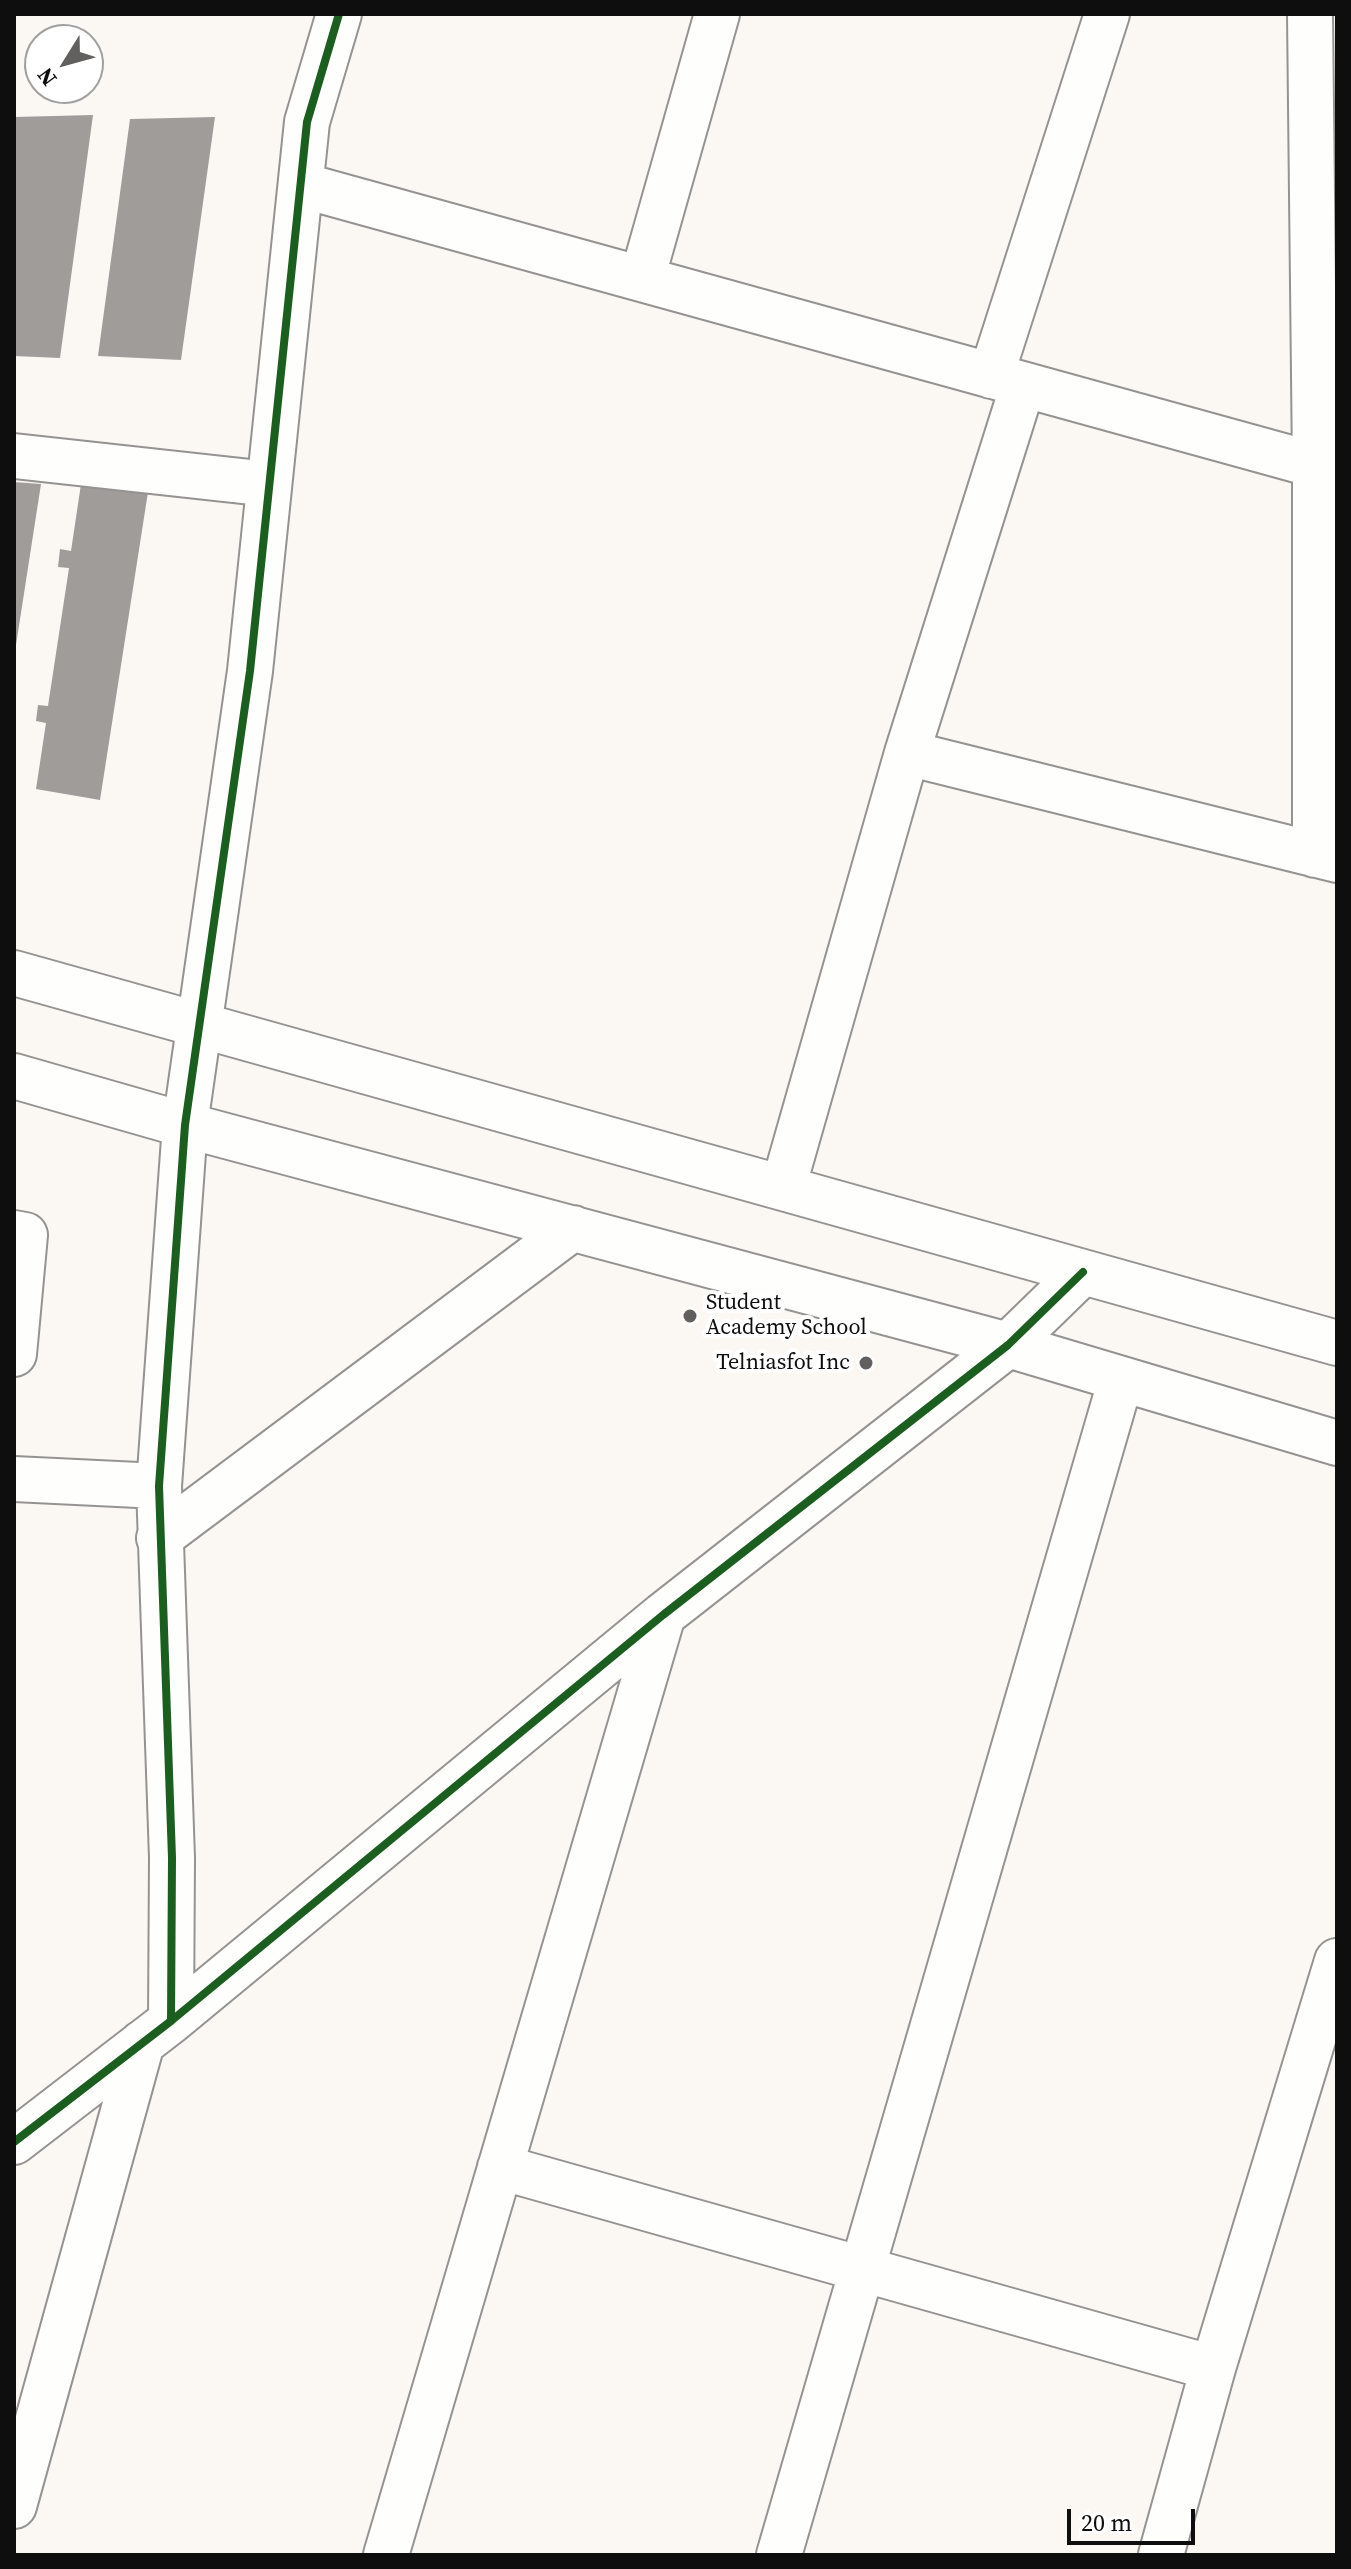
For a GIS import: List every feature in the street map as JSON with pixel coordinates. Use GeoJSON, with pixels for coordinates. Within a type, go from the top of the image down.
{"type":"FeatureCollection","features":[{"type":"Feature","properties":{"kind":"street"},"geometry":{"type":"LineString","coordinates":[[14,2506],[157,2032],[172,1858],[159,1486],[185,1125],[250,671],[307,122],[339,14]]}},
{"type":"Feature","properties":{"kind":"street"},"geometry":{"type":"LineString","coordinates":[[642,279],[717,14]]}},
{"type":"Feature","properties":{"kind":"street"},"geometry":{"type":"LineString","coordinates":[[783,1188],[907,753],[1107,14]]}},
{"type":"Feature","properties":{"kind":"street"},"geometry":{"type":"LineString","coordinates":[[907,753],[1326,857],[1326,468],[1310,14]]}},
{"type":"Feature","properties":{"kind":"street"},"geometry":{"type":"LineString","coordinates":[[301,185],[1326,468]]}},
{"type":"Feature","properties":{"kind":"street"},"geometry":{"type":"LineString","coordinates":[[14,456],[269,484]]}},
{"type":"Feature","properties":{"kind":"street"},"geometry":{"type":"LineString","coordinates":[[14,973],[1337,1343]]}},
{"type":"Feature","properties":{"kind":"street"},"geometry":{"type":"LineString","coordinates":[[14,1076],[185,1125],[1008,1345],[1337,1443]]}},
{"type":"Feature","properties":{"kind":"street"},"geometry":{"type":"LineString","coordinates":[[159,1538],[573,1228]]}},
{"type":"Feature","properties":{"kind":"street"},"geometry":{"type":"LineString","coordinates":[[14,1233],[25,1235],[14,1354]]}},
{"type":"Feature","properties":{"kind":"street"},"geometry":{"type":"LineString","coordinates":[[14,2142],[157,2032],[663,1615],[1008,1345],[1083,1272]]}},
{"type":"Feature","properties":{"kind":"street"},"geometry":{"type":"LineString","coordinates":[[779,2555],[1121,1379]]}},
{"type":"Feature","properties":{"kind":"street"},"geometry":{"type":"LineString","coordinates":[[14,1479],[159,1486]]}},
{"type":"Feature","properties":{"kind":"street"},"geometry":{"type":"LineString","coordinates":[[386,2555],[663,1615]]}},
{"type":"Feature","properties":{"kind":"street"},"geometry":{"type":"LineString","coordinates":[[1161,2555],[1213,2368],[1337,1961]]}},
{"type":"Feature","properties":{"kind":"street"},"geometry":{"type":"LineString","coordinates":[[500,2167],[1213,2368]]}},
{"type":"Feature","properties":{"kind":"building"},"geometry":{"type":"Polygon","coordinates":[[[93,115],[60,358],[14,356],[14,117],[93,115]]]}},
{"type":"Feature","properties":{"kind":"building"},"geometry":{"type":"Polygon","coordinates":[[[215,117],[181,360],[98,356],[130,119],[215,117]]]}},
{"type":"Feature","properties":{"kind":"building"},"geometry":{"type":"Polygon","coordinates":[[[14,482],[41,484],[16,645],[14,644],[14,482]]]}},
{"type":"Feature","properties":{"kind":"building"},"geometry":{"type":"Polygon","coordinates":[[[81,484],[148,492],[100,800],[36,789],[46,723],[36,721],[38,705],[48,706],[69,568],[58,567],[60,549],[71,551],[81,484]]]}},
{"type":"Feature","properties":{"kind":"cycle path"},"geometry":{"type":"LineString","coordinates":[[171,2021],[172,1858],[159,1486],[185,1125],[250,671],[307,122],[339,14]]}},
{"type":"Feature","properties":{"kind":"cycle path"},"geometry":{"type":"LineString","coordinates":[[14,2142],[171,2021],[663,1615],[1008,1345],[1083,1272]]}},
{"type":"Feature","properties":{"kind":"place","name":"Student Academy School"},"geometry":{"type":"Point","coordinates":[690,1316]}},
{"type":"Feature","properties":{"kind":"place","name":"Telniasfot Inc"},"geometry":{"type":"Point","coordinates":[866,1363]}}]}
